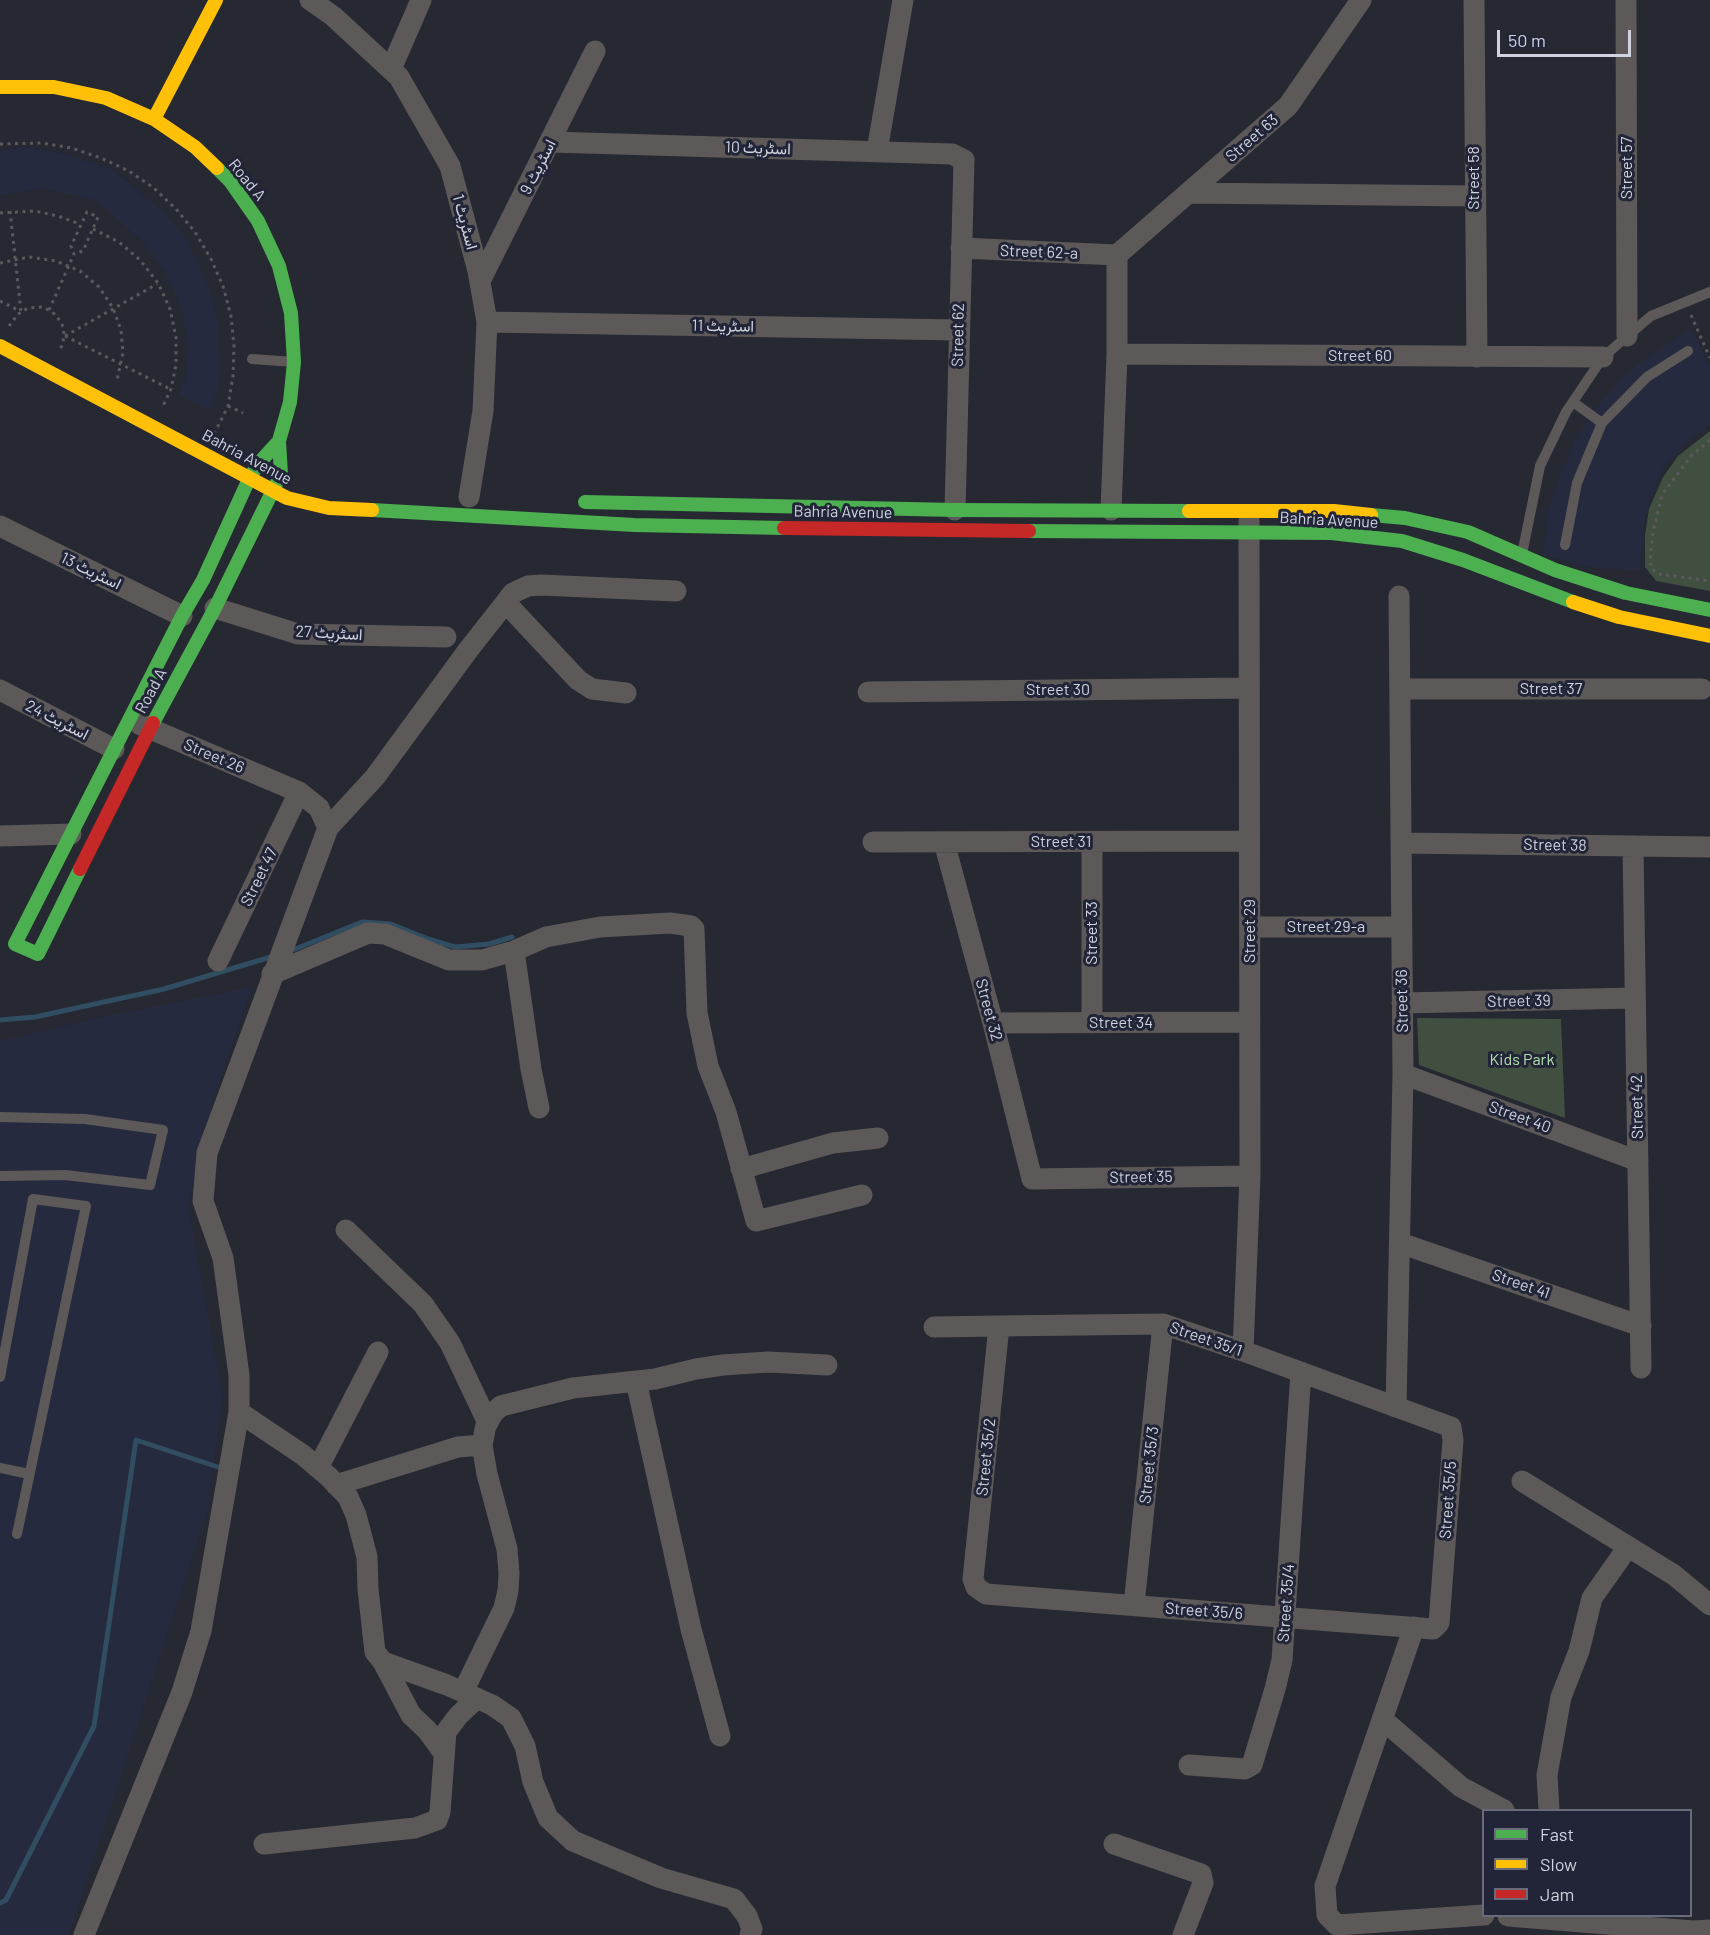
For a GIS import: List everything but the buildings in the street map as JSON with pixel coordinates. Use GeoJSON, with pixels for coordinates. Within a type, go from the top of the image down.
{"type":"FeatureCollection","features":[{"type":"Feature","properties":{"kind":"street"},"geometry":{"type":"LineString","coordinates":[[154,119],[216,0]]}},
{"type":"Feature","properties":{"kind":"street","name":"اسٹریٹ 1"},"geometry":{"type":"LineString","coordinates":[[310,0],[333,16],[399,77],[450,166],[480,281],[487,322],[483,411],[470,497]]}},
{"type":"Feature","properties":{"kind":"street"},"geometry":{"type":"LineString","coordinates":[[391,69],[421,0]]}},
{"type":"Feature","properties":{"kind":"street"},"geometry":{"type":"LineString","coordinates":[[877,151],[903,0]]}},
{"type":"Feature","properties":{"kind":"street","name":"Street 63"},"geometry":{"type":"LineString","coordinates":[[1117,255],[1288,106],[1361,0]]}},
{"type":"Feature","properties":{"kind":"street","name":"Street 58"},"geometry":{"type":"LineString","coordinates":[[1474,0],[1477,357]]}},
{"type":"Feature","properties":{"kind":"street","name":"Street 57"},"geometry":{"type":"LineString","coordinates":[[1626,0],[1627,336]]}},
{"type":"Feature","properties":{"kind":"street","name":"اسٹریٹ 9"},"geometry":{"type":"LineString","coordinates":[[480,281],[595,51]]}},
{"type":"Feature","properties":{"kind":"street","name":"Road A"},"geometry":{"type":"LineString","coordinates":[[0,87],[54,87],[106,98],[154,119],[195,147],[209,160],[230,181],[258,221],[279,266],[291,313],[294,362],[290,402],[279,441],[281,474],[38,954],[15,944],[182,616],[203,580],[250,477],[254,460],[279,441]]}},
{"type":"Feature","properties":{"kind":"street","name":"اسٹریٹ 10"},"geometry":{"type":"LineString","coordinates":[[551,142],[952,153],[964,160]]}},
{"type":"Feature","properties":{"kind":"street","name":"Street 62"},"geometry":{"type":"LineString","coordinates":[[955,510],[964,160]]}},
{"type":"Feature","properties":{"kind":"street"},"geometry":{"type":"LineString","coordinates":[[1189,192],[1474,196]]}},
{"type":"Feature","properties":{"kind":"street","name":"Street 62-a"},"geometry":{"type":"LineString","coordinates":[[961,248],[1117,255]]}},
{"type":"Feature","properties":{"kind":"street"},"geometry":{"type":"LineString","coordinates":[[1111,510],[1117,354],[1117,255]]}},
{"type":"Feature","properties":{"kind":"street","name":"اسٹریٹ 11"},"geometry":{"type":"LineString","coordinates":[[487,322],[958,330]]}},
{"type":"Feature","properties":{"kind":"street","name":"Bahria Avenue"},"geometry":{"type":"LineString","coordinates":[[0,346],[250,477],[272,491],[287,498],[329,508],[634,525],[1249,534],[1331,533],[1402,542],[1463,560],[1546,593],[1619,617],[1710,636]]}},
{"type":"Feature","properties":{"kind":"street","name":"Street 60"},"geometry":{"type":"LineString","coordinates":[[1117,354],[1604,357]]}},
{"type":"Feature","properties":{"kind":"street","name":"Bahria Avenue"},"geometry":{"type":"LineString","coordinates":[[254,460],[295,481]]}},
{"type":"Feature","properties":{"kind":"street","name":"Bahria Avenue"},"geometry":{"type":"LineString","coordinates":[[577,501],[955,510],[1334,511],[1405,518],[1468,532],[1555,570],[1626,592],[1710,610]]}},
{"type":"Feature","properties":{"kind":"street","name":"Street 29"},"geometry":{"type":"LineString","coordinates":[[1244,1351],[1250,1176],[1249,511]]}},
{"type":"Feature","properties":{"kind":"street","name":"اسٹریٹ 13"},"geometry":{"type":"LineString","coordinates":[[0,526],[182,616]]}},
{"type":"Feature","properties":{"kind":"street"},"geometry":{"type":"LineString","coordinates":[[84,1935],[182,1692],[201,1631],[239,1412],[239,1375],[223,1258],[203,1200],[207,1153],[328,828],[375,777],[513,593],[528,586],[541,585],[676,591]]}},
{"type":"Feature","properties":{"kind":"street","name":"Street 36"},"geometry":{"type":"LineString","coordinates":[[1396,1407],[1403,1074],[1399,596]]}},
{"type":"Feature","properties":{"kind":"street"},"geometry":{"type":"LineString","coordinates":[[506,603],[578,680],[592,689],[626,693]]}},
{"type":"Feature","properties":{"kind":"street","name":"اسٹریٹ 27"},"geometry":{"type":"LineString","coordinates":[[215,608],[298,634],[446,637]]}},
{"type":"Feature","properties":{"kind":"street","name":"Street 30"},"geometry":{"type":"LineString","coordinates":[[868,692],[1249,688]]}},
{"type":"Feature","properties":{"kind":"street","name":"Street 37"},"geometry":{"type":"LineString","coordinates":[[1400,689],[1702,689]]}},
{"type":"Feature","properties":{"kind":"street","name":"اسٹریٹ 24"},"geometry":{"type":"LineString","coordinates":[[0,690],[114,749]]}},
{"type":"Feature","properties":{"kind":"street","name":"Street 26"},"geometry":{"type":"LineString","coordinates":[[129,720],[299,792],[320,808],[328,828]]}},
{"type":"Feature","properties":{"kind":"street","name":"Street 47"},"geometry":{"type":"LineString","coordinates":[[218,962],[299,792]]}},
{"type":"Feature","properties":{"kind":"street"},"geometry":{"type":"LineString","coordinates":[[0,836],[70,834]]}},
{"type":"Feature","properties":{"kind":"street","name":"Street 31"},"geometry":{"type":"LineString","coordinates":[[873,842],[1250,842]]}},
{"type":"Feature","properties":{"kind":"street","name":"Street 32"},"geometry":{"type":"LineString","coordinates":[[944,842],[1032,1179]]}},
{"type":"Feature","properties":{"kind":"street","name":"Street 33"},"geometry":{"type":"LineString","coordinates":[[1092,842],[1092,1023]]}},
{"type":"Feature","properties":{"kind":"street","name":"Street 38"},"geometry":{"type":"LineString","coordinates":[[1401,843],[1710,847]]}},
{"type":"Feature","properties":{"kind":"street","name":"Street 42"},"geometry":{"type":"LineString","coordinates":[[1633,846],[1641,1368]]}},
{"type":"Feature","properties":{"kind":"street"},"geometry":{"type":"LineString","coordinates":[[274,969],[368,933],[385,934],[449,960],[482,960],[514,951],[546,937],[600,927],[670,923],[691,926],[694,929],[697,1013],[708,1066],[726,1112],[756,1221],[862,1195]]}},
{"type":"Feature","properties":{"kind":"street","name":"Street 29-a"},"geometry":{"type":"LineString","coordinates":[[1250,927],[1401,927]]}},
{"type":"Feature","properties":{"kind":"street"},"geometry":{"type":"LineString","coordinates":[[514,951],[539,1108]]}},
{"type":"Feature","properties":{"kind":"street","name":"Street 39"},"geometry":{"type":"LineString","coordinates":[[1402,1003],[1635,998]]}},
{"type":"Feature","properties":{"kind":"street","name":"Street 34"},"geometry":{"type":"LineString","coordinates":[[993,1023],[1250,1022]]}},
{"type":"Feature","properties":{"kind":"street","name":"Street 40"},"geometry":{"type":"LineString","coordinates":[[1403,1074],[1638,1161]]}},
{"type":"Feature","properties":{"kind":"street"},"geometry":{"type":"LineString","coordinates":[[741,1169],[833,1143],[878,1138]]}},
{"type":"Feature","properties":{"kind":"street","name":"Street 35"},"geometry":{"type":"LineString","coordinates":[[1032,1179],[1250,1176]]}},
{"type":"Feature","properties":{"kind":"street"},"geometry":{"type":"LineString","coordinates":[[346,1230],[423,1304],[450,1343],[488,1423]]}},
{"type":"Feature","properties":{"kind":"street","name":"Street 41"},"geometry":{"type":"LineString","coordinates":[[1400,1243],[1641,1326]]}},
{"type":"Feature","properties":{"kind":"street","name":"Street 35/1"},"geometry":{"type":"LineString","coordinates":[[934,1327],[1163,1324],[1396,1407]]}},
{"type":"Feature","properties":{"kind":"street","name":"Street 35/3"},"geometry":{"type":"LineString","coordinates":[[1134,1605],[1163,1324]]}},
{"type":"Feature","properties":{"kind":"street","name":"Street 35/2"},"geometry":{"type":"LineString","coordinates":[[976,1587],[973,1579],[999,1326]]}},
{"type":"Feature","properties":{"kind":"street"},"geometry":{"type":"LineString","coordinates":[[318,1468],[378,1352]]}},
{"type":"Feature","properties":{"kind":"street"},"geometry":{"type":"LineString","coordinates":[[264,1844],[415,1828],[437,1820],[440,1812],[443,1752],[447,1732],[470,1695],[504,1608],[508,1582],[507,1549],[487,1474],[482,1445],[488,1423],[494,1412],[501,1406],[573,1388],[636,1381],[723,1365],[768,1362],[827,1365]]}},
{"type":"Feature","properties":{"kind":"street","name":"Street 35/4"},"geometry":{"type":"LineString","coordinates":[[1189,1765],[1245,1769],[1252,1765],[1282,1660],[1301,1372]]}},
{"type":"Feature","properties":{"kind":"street"},"geometry":{"type":"LineString","coordinates":[[636,1381],[691,1629],[720,1737]]}},
{"type":"Feature","properties":{"kind":"street","name":"Street 35/5"},"geometry":{"type":"LineString","coordinates":[[1396,1407],[1451,1427],[1453,1440],[1440,1612],[1438,1623],[1423,1628]]}},
{"type":"Feature","properties":{"kind":"street"},"geometry":{"type":"LineString","coordinates":[[239,1412],[303,1455],[348,1497],[356,1515],[367,1557],[375,1652],[383,1662],[411,1715],[427,1730],[443,1752]]}},
{"type":"Feature","properties":{"kind":"street"},"geometry":{"type":"LineString","coordinates":[[336,1485],[458,1447],[482,1445]]}},
{"type":"Feature","properties":{"kind":"street"},"geometry":{"type":"LineString","coordinates":[[1522,1481],[1674,1575],[1710,1605]]}},
{"type":"Feature","properties":{"kind":"street"},"geometry":{"type":"LineString","coordinates":[[1549,1809],[1547,1775],[1561,1697],[1579,1651],[1592,1598],[1628,1547]]}},
{"type":"Feature","properties":{"kind":"street","name":"Street 35/6"},"geometry":{"type":"LineString","coordinates":[[976,1587],[986,1594],[1423,1628]]}},
{"type":"Feature","properties":{"kind":"street"},"geometry":{"type":"LineString","coordinates":[[1423,1628],[1382,1719],[1325,1887],[1327,1915],[1337,1925],[1482,1915]]}},
{"type":"Feature","properties":{"kind":"street"},"geometry":{"type":"LineString","coordinates":[[383,1662],[470,1695],[492,1705],[511,1718],[525,1746],[533,1782],[548,1818],[573,1841],[662,1878],[734,1899],[747,1917],[752,1929],[750,1935]]}},
{"type":"Feature","properties":{"kind":"street"},"geometry":{"type":"LineString","coordinates":[[1382,1719],[1461,1787],[1502,1809]]}},
{"type":"Feature","properties":{"kind":"street"},"geometry":{"type":"LineString","coordinates":[[1114,1844],[1201,1874],[1203,1883],[1183,1935]]}},
{"type":"Feature","properties":{"kind":"street"},"geometry":{"type":"LineString","coordinates":[[1520,1917],[1693,1932],[1710,1930]]}},
{"type":"Feature","properties":{"kind":"lane"},"geometry":{"type":"LineString","coordinates":[[1522,554],[1540,466],[1573,402],[1604,357],[1651,316],[1710,292]]}},
{"type":"Feature","properties":{"kind":"lane"},"geometry":{"type":"LineString","coordinates":[[1565,545],[1577,483],[1602,423],[1647,378],[1688,351]]}},
{"type":"Feature","properties":{"kind":"lane"},"geometry":{"type":"LineString","coordinates":[[252,360],[294,362]]}},
{"type":"Feature","properties":{"kind":"lane"},"geometry":{"type":"LineString","coordinates":[[1573,402],[1602,423]]}},
{"type":"Feature","properties":{"kind":"lane"},"geometry":{"type":"LineString","coordinates":[[0,1117],[85,1119],[163,1130],[150,1185],[64,1176],[0,1176]]}},
{"type":"Feature","properties":{"kind":"lane"},"geometry":{"type":"LineString","coordinates":[[0,1377],[33,1199],[86,1206],[16,1534]]}},
{"type":"Feature","properties":{"kind":"lane"},"geometry":{"type":"LineString","coordinates":[[0,1468],[29,1474]]}},
{"type":"Feature","properties":{"kind":"path"},"geometry":{"type":"LineString","coordinates":[[0,144],[42,143],[72,148],[101,158],[129,171],[154,188],[195,232],[211,259],[226,296],[234,346],[234,376],[228,406],[212,438]]}},
{"type":"Feature","properties":{"kind":"path"},"geometry":{"type":"LineString","coordinates":[[10,211],[21,312]]}},
{"type":"Feature","properties":{"kind":"path"},"geometry":{"type":"LineString","coordinates":[[0,213],[42,212],[81,224]]}},
{"type":"Feature","properties":{"kind":"path"},"geometry":{"type":"LineString","coordinates":[[49,310],[74,254],[71,246],[87,212],[98,217],[83,251],[74,254]]}},
{"type":"Feature","properties":{"kind":"path"},"geometry":{"type":"LineString","coordinates":[[93,229],[118,242],[140,260],[158,283],[170,309],[176,337],[176,365],[171,389],[161,411]]}},
{"type":"Feature","properties":{"kind":"path"},"geometry":{"type":"LineString","coordinates":[[0,263],[15,259],[43,258],[69,265],[90,278],[113,308],[121,330],[123,353],[115,386]]}},
{"type":"Feature","properties":{"kind":"path"},"geometry":{"type":"LineString","coordinates":[[64,336],[158,283]]}},
{"type":"Feature","properties":{"kind":"path"},"geometry":{"type":"LineString","coordinates":[[0,301],[21,312]]}},
{"type":"Feature","properties":{"kind":"path"},"geometry":{"type":"LineString","coordinates":[[1685,302],[1710,358]]}},
{"type":"Feature","properties":{"kind":"path"},"geometry":{"type":"LineString","coordinates":[[7,330],[21,312],[33,307],[49,310],[61,321],[64,336],[57,356]]}},
{"type":"Feature","properties":{"kind":"path"},"geometry":{"type":"LineString","coordinates":[[64,336],[171,389]]}},
{"type":"Feature","properties":{"kind":"path"},"geometry":{"type":"LineString","coordinates":[[228,406],[243,413]]}},
{"type":"Feature","properties":{"kind":"path"},"geometry":{"type":"LineString","coordinates":[[1710,440],[1691,456],[1662,495],[1653,532],[1650,562],[1652,569],[1658,574],[1710,581]]}},
{"type":"Feature","properties":{"kind":"shaded area"},"geometry":{"type":"Polygon","coordinates":[[[23,147],[53,151],[111,169],[162,210],[185,236],[209,287],[217,319],[220,360],[219,388],[209,410],[179,395],[186,378],[187,342],[183,316],[172,286],[143,242],[95,200],[41,188],[0,196],[0,150],[23,147]]]}},
{"type":"Feature","properties":{"kind":"shaded area"},"geometry":{"type":"Polygon","coordinates":[[[1692,328],[1710,367],[1710,425],[1686,443],[1664,467],[1645,516],[1639,571],[1586,567],[1543,555],[1547,514],[1562,470],[1579,433],[1623,376],[1650,355],[1692,328]]]}},
{"type":"Feature","properties":{"kind":"shaded area"},"geometry":{"type":"Polygon","coordinates":[[[252,987],[214,1098],[188,1205],[223,1397],[207,1513],[69,1935],[0,1935],[0,1041],[101,1017],[252,987]]]}},
{"type":"Feature","properties":{"kind":"green space"},"geometry":{"type":"Polygon","coordinates":[[[1710,431],[1710,591],[1656,581],[1645,567],[1645,535],[1649,509],[1663,477],[1678,456],[1710,431]]]}},
{"type":"Feature","properties":{"kind":"green space","name":"Kids Park"},"geometry":{"type":"Polygon","coordinates":[[[1417,1018],[1561,1019],[1565,1118],[1419,1065],[1417,1018]]]}},
{"type":"Feature","properties":{"kind":"waterway"},"geometry":{"type":"LineString","coordinates":[[288,952],[362,922],[391,924],[455,947],[489,944],[512,937]]}},
{"type":"Feature","properties":{"kind":"waterway"},"geometry":{"type":"LineString","coordinates":[[0,1020],[35,1017],[164,989],[274,956]]}},
{"type":"Feature","properties":{"kind":"waterway"},"geometry":{"type":"LineString","coordinates":[[0,1903],[6,1900],[94,1726],[136,1440],[221,1468]]}},
{"type":"Feature","properties":{"kind":"traffic: fast"},"geometry":{"type":"LineString","coordinates":[[153,723],[215,608],[281,474],[279,441],[290,402],[294,362],[291,313],[279,266],[258,221],[230,181],[217,168]]}},
{"type":"Feature","properties":{"kind":"traffic: fast"},"geometry":{"type":"LineString","coordinates":[[80,869],[38,954],[15,944],[182,616],[203,580],[250,477],[279,441]]}},
{"type":"Feature","properties":{"kind":"traffic: fast"},"geometry":{"type":"LineString","coordinates":[[585,502],[955,510],[1189,511]]}},
{"type":"Feature","properties":{"kind":"traffic: fast"},"geometry":{"type":"LineString","coordinates":[[372,510],[634,525],[784,528]]}},
{"type":"Feature","properties":{"kind":"traffic: fast"},"geometry":{"type":"LineString","coordinates":[[1371,515],[1405,518],[1468,532],[1555,570],[1626,593],[1710,610]]}},
{"type":"Feature","properties":{"kind":"traffic: fast"},"geometry":{"type":"LineString","coordinates":[[1029,531],[1331,533],[1402,541],[1463,560],[1573,602]]}},
{"type":"Feature","properties":{"kind":"traffic: slow"},"geometry":{"type":"LineString","coordinates":[[154,119],[216,0]]}},
{"type":"Feature","properties":{"kind":"traffic: slow"},"geometry":{"type":"LineString","coordinates":[[0,87],[54,87],[106,98],[154,119],[195,147],[217,168]]}},
{"type":"Feature","properties":{"kind":"traffic: slow"},"geometry":{"type":"LineString","coordinates":[[0,346],[287,498],[329,508],[372,510]]}},
{"type":"Feature","properties":{"kind":"traffic: slow"},"geometry":{"type":"LineString","coordinates":[[1189,511],[1334,511],[1371,515]]}},
{"type":"Feature","properties":{"kind":"traffic: slow"},"geometry":{"type":"LineString","coordinates":[[1573,602],[1619,617],[1710,636]]}},
{"type":"Feature","properties":{"kind":"traffic: jam"},"geometry":{"type":"LineString","coordinates":[[784,528],[1029,531]]}},
{"type":"Feature","properties":{"kind":"traffic: jam"},"geometry":{"type":"LineString","coordinates":[[80,869],[153,723]]}}]}
